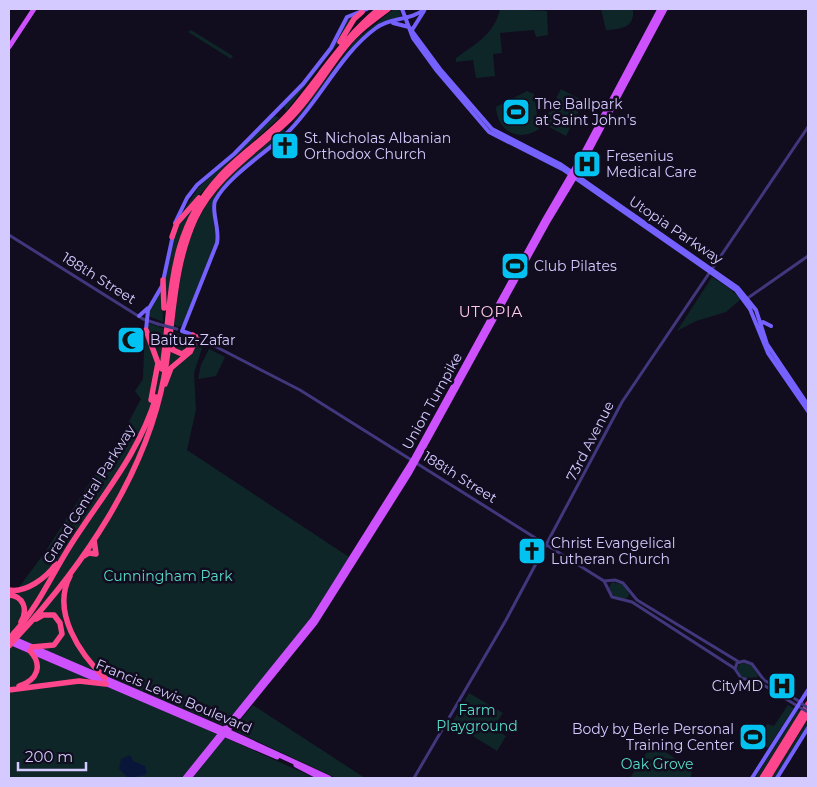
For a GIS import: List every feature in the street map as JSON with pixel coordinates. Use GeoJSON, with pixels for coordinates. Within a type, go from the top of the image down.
{"type":"FeatureCollection","features":[{"type":"Feature","properties":{"kind":"highway","name":"Grand Central Parkway"},"geometry":{"type":"LineString","coordinates":[[290,115],[350,34],[379,9]]}},
{"type":"Feature","properties":{"kind":"highway","name":"Grand Central Parkway"},"geometry":{"type":"LineString","coordinates":[[12,636],[75,566],[95,538],[133,468],[151,425],[161,392],[179,266],[196,216],[223,179],[290,115],[354,36],[388,9]]}},
{"type":"Feature","properties":{"kind":"highway"},"geometry":{"type":"LineString","coordinates":[[314,81],[350,25],[364,10]]}},
{"type":"Feature","properties":{"kind":"highway","name":"Grand Central Parkway"},"geometry":{"type":"LineString","coordinates":[[9,646],[12,636],[38,603],[64,555],[121,471],[145,428],[161,373],[174,265],[192,214],[210,188],[231,165],[281,124]]}},
{"type":"Feature","properties":{"kind":"highway"},"geometry":{"type":"LineString","coordinates":[[172,237],[183,215],[210,188]]}},
{"type":"Feature","properties":{"kind":"highway"},"geometry":{"type":"LineString","coordinates":[[145,428],[157,374],[164,320],[163,280]]}},
{"type":"Feature","properties":{"kind":"highway"},"geometry":{"type":"LineString","coordinates":[[170,323],[171,345],[177,353],[187,352],[195,336]]}},
{"type":"Feature","properties":{"kind":"highway"},"geometry":{"type":"LineString","coordinates":[[146,330],[157,359],[157,374]]}},
{"type":"Feature","properties":{"kind":"highway"},"geometry":{"type":"LineString","coordinates":[[161,392],[172,368],[187,355],[195,336]]}},
{"type":"Feature","properties":{"kind":"highway"},"geometry":{"type":"LineString","coordinates":[[116,495],[133,468]]}},
{"type":"Feature","properties":{"kind":"highway"},"geometry":{"type":"LineString","coordinates":[[110,491],[121,471]]}},
{"type":"Feature","properties":{"kind":"highway"},"geometry":{"type":"LineString","coordinates":[[64,555],[96,512]]}},
{"type":"Feature","properties":{"kind":"highway"},"geometry":{"type":"LineString","coordinates":[[59,586],[103,516]]}},
{"type":"Feature","properties":{"kind":"highway"},"geometry":{"type":"LineString","coordinates":[[9,590],[28,587],[48,574],[79,532]]}},
{"type":"Feature","properties":{"kind":"highway"},"geometry":{"type":"LineString","coordinates":[[95,538],[96,554],[88,554],[75,566],[65,591],[66,616],[80,650],[106,681]]}},
{"type":"Feature","properties":{"kind":"highway"},"geometry":{"type":"LineString","coordinates":[[9,595],[20,599],[25,610],[22,620],[12,636]]}},
{"type":"Feature","properties":{"kind":"highway"},"geometry":{"type":"LineString","coordinates":[[9,688],[25,684],[37,673],[38,662],[31,649],[49,646],[58,642],[62,628],[58,619],[49,614],[41,616],[12,636]]}},
{"type":"Feature","properties":{"kind":"highway"},"geometry":{"type":"LineString","coordinates":[[9,688],[79,681],[106,681]]}},
{"type":"Feature","properties":{"kind":"highway"},"geometry":{"type":"LineString","coordinates":[[762,778],[803,705]]}},
{"type":"Feature","properties":{"kind":"highway"},"geometry":{"type":"LineString","coordinates":[[768,778],[808,713]]}},
{"type":"Feature","properties":{"kind":"main road"},"geometry":{"type":"LineString","coordinates":[[9,47],[34,9]]}},
{"type":"Feature","properties":{"kind":"main road"},"geometry":{"type":"LineString","coordinates":[[402,9],[411,29]]}},
{"type":"Feature","properties":{"kind":"main road"},"geometry":{"type":"LineString","coordinates":[[195,336],[179,330],[217,242],[218,228],[214,206],[217,198],[240,172],[293,127],[360,42],[384,24],[413,16],[425,9]]}},
{"type":"Feature","properties":{"kind":"main road"},"geometry":{"type":"LineString","coordinates":[[411,29],[425,9]]}},
{"type":"Feature","properties":{"kind":"main road","name":"Union Turnpike"},"geometry":{"type":"LineString","coordinates":[[573,175],[660,9]]}},
{"type":"Feature","properties":{"kind":"main road","name":"Union Turnpike"},"geometry":{"type":"LineString","coordinates":[[190,778],[313,619],[414,462],[665,9]]}},
{"type":"Feature","properties":{"kind":"main road"},"geometry":{"type":"LineString","coordinates":[[139,316],[150,306],[159,293],[178,216],[197,185],[265,124],[316,69],[331,48],[347,17],[364,10]]}},
{"type":"Feature","properties":{"kind":"main road"},"geometry":{"type":"LineString","coordinates":[[384,24],[395,22],[411,29]]}},
{"type":"Feature","properties":{"kind":"main road","name":"Utopia Parkway"},"geometry":{"type":"LineString","coordinates":[[411,29],[412,38],[484,128],[499,138],[573,175]]}},
{"type":"Feature","properties":{"kind":"main road","name":"Utopia Parkway"},"geometry":{"type":"LineString","coordinates":[[411,29],[442,72],[492,129],[548,157],[738,288],[753,314],[763,346],[808,411]]}},
{"type":"Feature","properties":{"kind":"main road","name":"Utopia Parkway"},"geometry":{"type":"LineString","coordinates":[[746,300],[756,310],[766,344],[808,405]]}},
{"type":"Feature","properties":{"kind":"main road"},"geometry":{"type":"LineString","coordinates":[[146,330],[150,306]]}},
{"type":"Feature","properties":{"kind":"main road"},"geometry":{"type":"LineString","coordinates":[[761,324],[763,322],[771,326]]}},
{"type":"Feature","properties":{"kind":"main road","name":"Francis Lewis Boulevard"},"geometry":{"type":"LineString","coordinates":[[12,636],[31,649],[329,778]]}},
{"type":"Feature","properties":{"kind":"main road"},"geometry":{"type":"LineString","coordinates":[[752,778],[803,705],[808,690]]}},
{"type":"Feature","properties":{"kind":"main road"},"geometry":{"type":"LineString","coordinates":[[776,778],[808,728]]}},
{"type":"Feature","properties":{"kind":"main road","name":"Union Turnpike"},"geometry":{"type":"LineString","coordinates":[[184,778],[225,732]]}},
{"type":"Feature","properties":{"kind":"main road","name":"Francis Lewis Boulevard"},"geometry":{"type":"LineString","coordinates":[[225,732],[321,778]]}},
{"type":"Feature","properties":{"kind":"street","name":"73rd Avenue"},"geometry":{"type":"LineString","coordinates":[[414,778],[481,665],[622,402],[808,127]]}},
{"type":"Feature","properties":{"kind":"street","name":"188th Street"},"geometry":{"type":"LineString","coordinates":[[9,235],[147,321],[179,330]]}},
{"type":"Feature","properties":{"kind":"street"},"geometry":{"type":"LineString","coordinates":[[746,300],[808,256]]}},
{"type":"Feature","properties":{"kind":"street","name":"188th Street"},"geometry":{"type":"LineString","coordinates":[[195,336],[300,390],[604,581]]}},
{"type":"Feature","properties":{"kind":"street"},"geometry":{"type":"LineString","coordinates":[[606,589],[612,580]]}},
{"type":"Feature","properties":{"kind":"street"},"geometry":{"type":"LineString","coordinates":[[803,705],[755,682],[742,679],[736,669],[728,662],[626,600],[612,597],[606,589],[604,581],[612,580],[624,584],[630,594],[739,662],[747,661],[752,664],[764,680],[803,705],[808,713]]}},
{"type":"Feature","properties":{"kind":"street"},"geometry":{"type":"LineString","coordinates":[[626,600],[630,594]]}},
{"type":"Feature","properties":{"kind":"street"},"geometry":{"type":"LineString","coordinates":[[736,669],[739,662]]}},
{"type":"Feature","properties":{"kind":"street"},"geometry":{"type":"LineString","coordinates":[[755,682],[760,675]]}},
{"type":"Feature","properties":{"kind":"green space"},"geometry":{"type":"Polygon","coordinates":[[[394,9],[399,9],[401,16],[378,25],[360,39],[295,122],[293,122],[355,40],[394,9]]]}},
{"type":"Feature","properties":{"kind":"green space"},"geometry":{"type":"Polygon","coordinates":[[[500,9],[547,11],[548,35],[536,37],[534,30],[500,33],[502,53],[493,54],[495,76],[476,78],[473,60],[456,62],[456,58],[484,37],[494,25],[500,9]]]}},
{"type":"Feature","properties":{"kind":"green space"},"geometry":{"type":"Polygon","coordinates":[[[601,9],[633,9],[632,20],[622,28],[606,30],[601,9]]]}},
{"type":"Feature","properties":{"kind":"green space"},"geometry":{"type":"Polygon","coordinates":[[[354,16],[339,42],[286,111],[284,106],[309,79],[347,20],[354,16]]]}},
{"type":"Feature","properties":{"kind":"green space"},"geometry":{"type":"Polygon","coordinates":[[[191,30],[233,56],[231,59],[188,32],[191,30]]]}},
{"type":"Feature","properties":{"kind":"green space"},"geometry":{"type":"Polygon","coordinates":[[[561,89],[584,101],[566,136],[543,124],[561,89]]]}},
{"type":"Feature","properties":{"kind":"green space","name":"The Ballpark at Saint John's"},"geometry":{"type":"Polygon","coordinates":[[[527,91],[534,94],[539,129],[524,135],[517,135],[510,132],[500,123],[496,107],[527,91]]]}},
{"type":"Feature","properties":{"kind":"green space"},"geometry":{"type":"Polygon","coordinates":[[[275,116],[279,118],[225,166],[179,218],[198,188],[275,116]]]}},
{"type":"Feature","properties":{"kind":"green space"},"geometry":{"type":"Polygon","coordinates":[[[284,128],[285,133],[214,199],[212,207],[216,239],[183,325],[179,327],[174,325],[189,242],[203,211],[228,178],[284,128]]]}},
{"type":"Feature","properties":{"kind":"green space"},"geometry":{"type":"Polygon","coordinates":[[[194,205],[174,258],[164,317],[166,275],[176,228],[194,205]]]}},
{"type":"Feature","properties":{"kind":"green space"},"geometry":{"type":"Polygon","coordinates":[[[712,277],[741,299],[726,312],[696,321],[677,331],[712,277]]]}},
{"type":"Feature","properties":{"kind":"green space"},"geometry":{"type":"Polygon","coordinates":[[[161,291],[163,322],[148,316],[149,310],[161,291]]]}},
{"type":"Feature","properties":{"kind":"green space","name":"Cunningham Park"},"geometry":{"type":"Polygon","coordinates":[[[145,322],[204,342],[194,373],[196,410],[187,450],[349,557],[310,619],[224,726],[9,636],[9,592],[17,590],[45,552],[94,476],[105,466],[141,399],[135,391],[143,379],[145,322]]]}},
{"type":"Feature","properties":{"kind":"green space"},"geometry":{"type":"Polygon","coordinates":[[[209,349],[225,357],[216,376],[198,379],[201,365],[209,349]]]}},
{"type":"Feature","properties":{"kind":"green space"},"geometry":{"type":"Polygon","coordinates":[[[612,582],[624,585],[629,594],[628,597],[625,599],[615,597],[608,589],[612,582]]]}},
{"type":"Feature","properties":{"kind":"green space"},"geometry":{"type":"Polygon","coordinates":[[[9,645],[170,713],[315,778],[9,778],[9,645]]]}},
{"type":"Feature","properties":{"kind":"green space"},"geometry":{"type":"Polygon","coordinates":[[[745,663],[752,666],[758,676],[756,679],[747,679],[740,674],[737,668],[740,664],[745,663]]]}},
{"type":"Feature","properties":{"kind":"green space","name":"Farm Playground"},"geometry":{"type":"Polygon","coordinates":[[[469,693],[503,713],[493,728],[506,736],[497,751],[452,723],[469,693]]]}},
{"type":"Feature","properties":{"kind":"green space"},"geometry":{"type":"Polygon","coordinates":[[[253,705],[365,778],[336,778],[235,731],[234,728],[253,705]]]}},
{"type":"Feature","properties":{"kind":"green space"},"geometry":{"type":"Polygon","coordinates":[[[788,705],[794,708],[768,748],[759,742],[758,738],[767,724],[774,726],[788,705]]]}},
{"type":"Feature","properties":{"kind":"green space"},"geometry":{"type":"Polygon","coordinates":[[[798,710],[801,711],[758,778],[755,778],[798,710]]]}},
{"type":"Feature","properties":{"kind":"green space"},"geometry":{"type":"Polygon","coordinates":[[[808,720],[808,725],[775,778],[771,778],[808,720]]]}},
{"type":"Feature","properties":{"kind":"green space","name":"Oak Grove"},"geometry":{"type":"Polygon","coordinates":[[[651,746],[656,746],[692,769],[691,778],[630,778],[651,746]]]}},
{"type":"Feature","properties":{"kind":"water"},"geometry":{"type":"Polygon","coordinates":[[[130,755],[133,761],[145,766],[147,772],[145,775],[128,778],[119,769],[121,759],[130,755]]]}},
{"type":"Feature","properties":{"kind":"place","name":"The Ballpark at Saint John's"},"geometry":{"type":"Point","coordinates":[516,112]}},
{"type":"Feature","properties":{"kind":"place","name":"St. Nicholas Albanian Orthodox Church"},"geometry":{"type":"Point","coordinates":[285,146]}},
{"type":"Feature","properties":{"kind":"place","name":"Fresenius Medical Care"},"geometry":{"type":"Point","coordinates":[587,164]}},
{"type":"Feature","properties":{"kind":"place","name":"Club Pilates"},"geometry":{"type":"Point","coordinates":[515,266]}},
{"type":"Feature","properties":{"kind":"place","name":"Baituz-Zafar"},"geometry":{"type":"Point","coordinates":[131,340]}},
{"type":"Feature","properties":{"kind":"place","name":"Christ Evangelical Lutheran Church"},"geometry":{"type":"Point","coordinates":[532,551]}},
{"type":"Feature","properties":{"kind":"place","name":"CityMD"},"geometry":{"type":"Point","coordinates":[782,686]}},
{"type":"Feature","properties":{"kind":"place","name":"Body by Berle Personal Training Center"},"geometry":{"type":"Point","coordinates":[753,737]}},
{"type":"Feature","properties":{"kind":"district","name":"UTOPIA"},"geometry":{"type":"Point","coordinates":[491,312]}}]}
